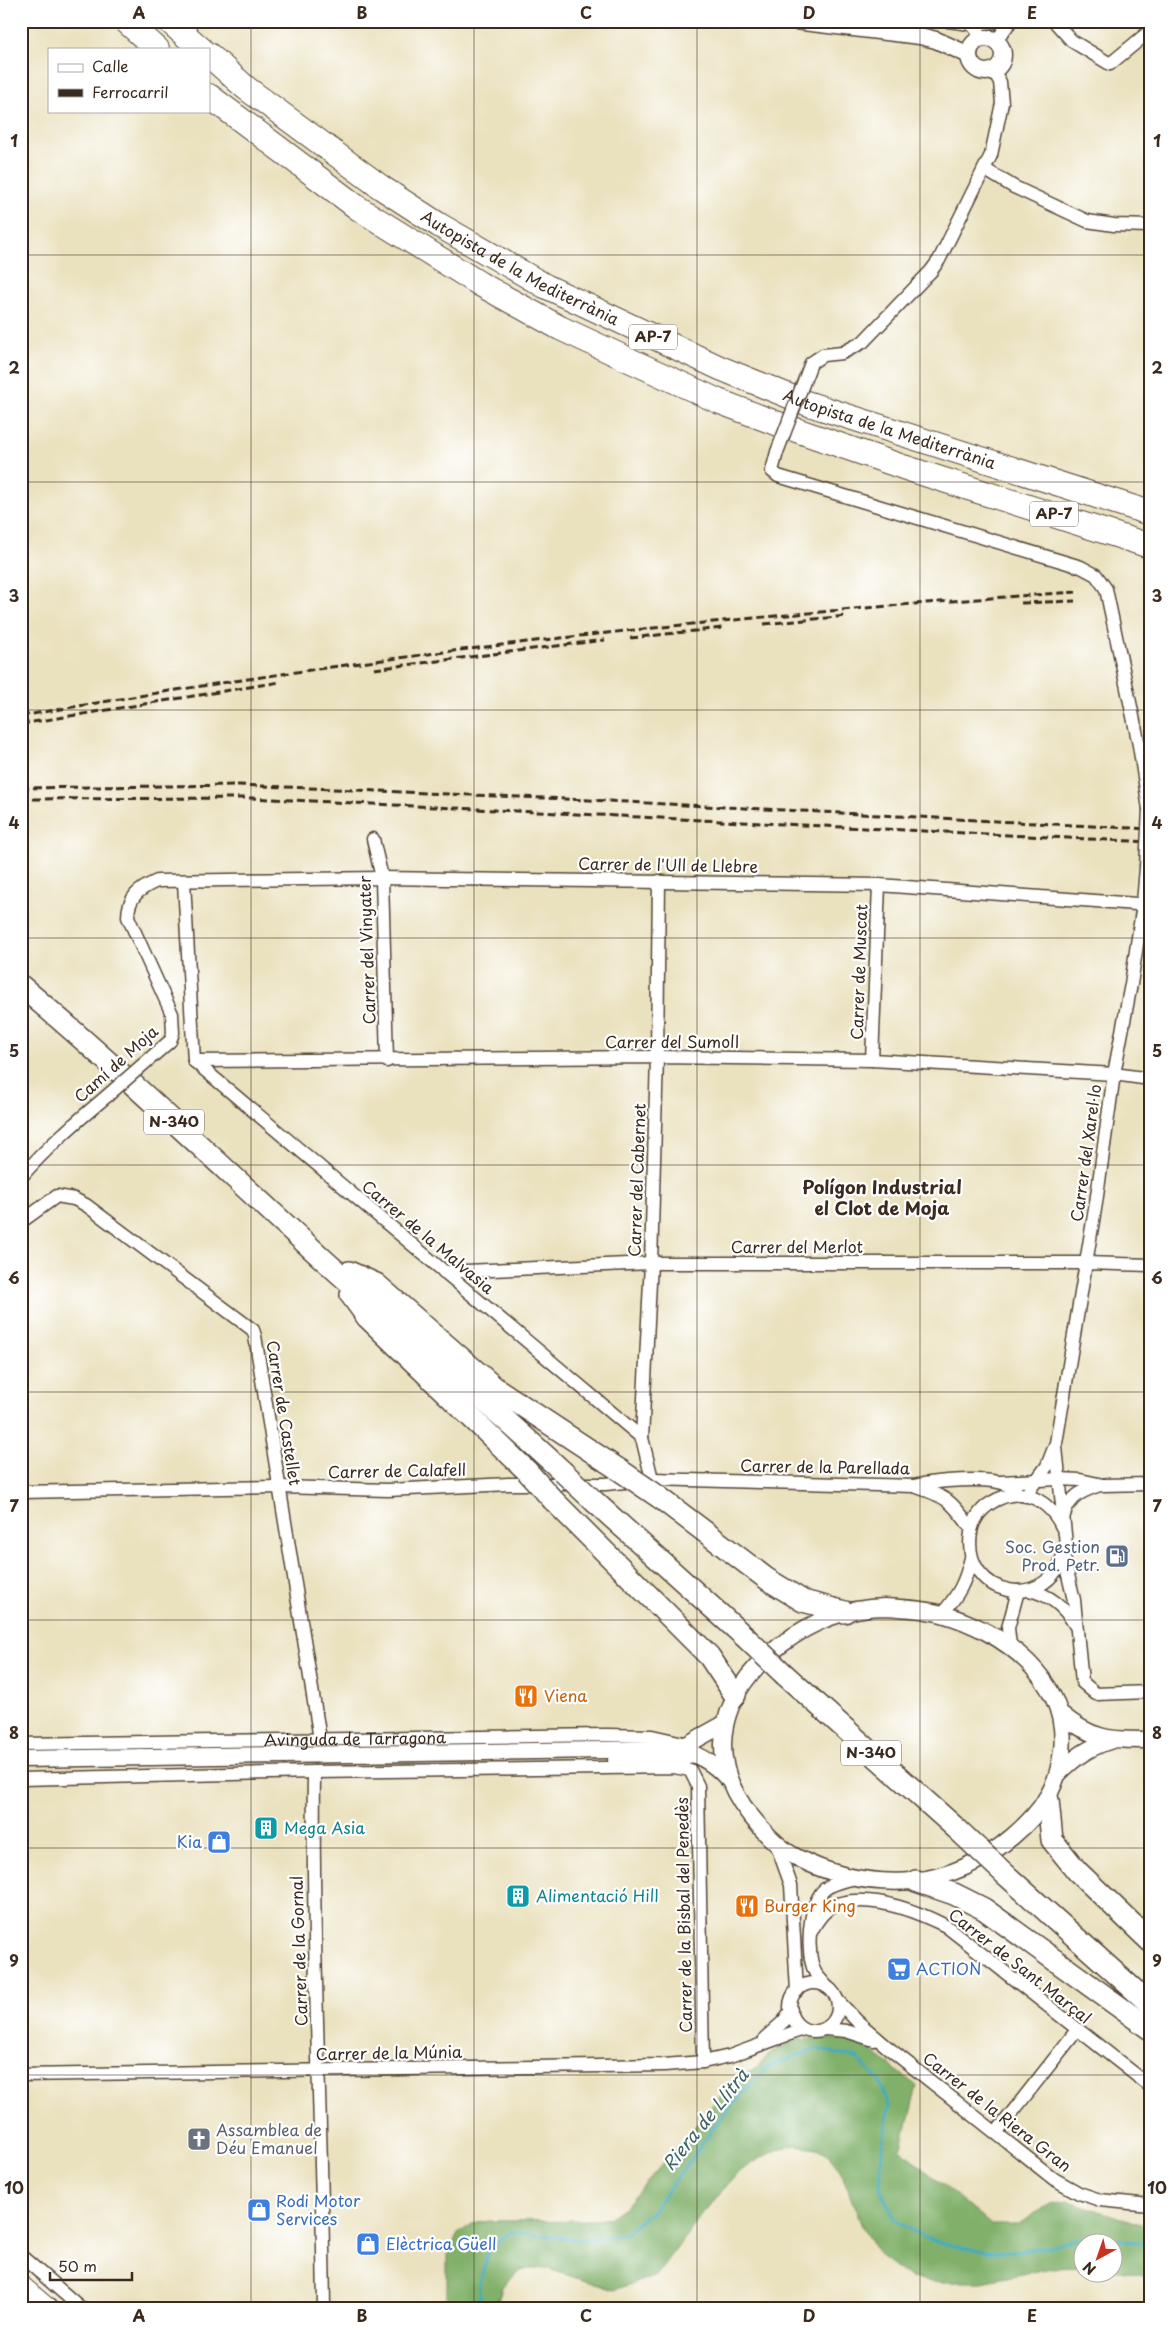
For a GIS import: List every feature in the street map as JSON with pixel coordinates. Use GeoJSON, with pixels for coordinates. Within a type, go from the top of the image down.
{"type":"FeatureCollection","features":[{"type":"Feature","properties":{"kind":"highway"},"geometry":{"type":"LineString","coordinates":[[126,21],[156,48]]}},
{"type":"Feature","properties":{"kind":"highway"},"geometry":{"type":"LineString","coordinates":[[169,21],[200,48]]}},
{"type":"Feature","properties":{"kind":"highway","name":"Autopista de la Mediterrània"},"geometry":{"type":"LineString","coordinates":[[210,57],[246,88],[382,188],[439,225],[545,286],[720,368],[806,403],[1150,513]]}},
{"type":"Feature","properties":{"kind":"highway","name":"Autopista de la Mediterrània"},"geometry":{"type":"LineString","coordinates":[[210,97],[293,161],[366,213],[480,284],[560,328],[718,401],[773,422],[903,467],[1150,546]]}},
{"type":"Feature","properties":{"kind":"highway","name":"N-340"},"geometry":{"type":"LineString","coordinates":[[21,986],[82,1038],[326,1261],[500,1414],[785,1675],[1150,2004]]}},
{"type":"Feature","properties":{"kind":"highway"},"geometry":{"type":"LineString","coordinates":[[326,1261],[376,1284],[494,1387],[618,1468],[655,1488],[767,1578],[803,1601],[846,1612]]}},
{"type":"Feature","properties":{"kind":"highway"},"geometry":{"type":"LineString","coordinates":[[326,1261],[367,1317],[527,1471],[553,1500],[710,1656],[735,1696]]}},
{"type":"Feature","properties":{"kind":"highway"},"geometry":{"type":"LineString","coordinates":[[1048,1800],[1052,1840],[1077,1871],[1150,1941]]}},
{"type":"Feature","properties":{"kind":"highway"},"geometry":{"type":"LineString","coordinates":[[916,1880],[954,1894],[984,1909],[1150,2029]]}},
{"type":"Feature","properties":{"kind":"main road"},"geometry":{"type":"LineString","coordinates":[[21,2285],[49,2309]]}},
{"type":"Feature","properties":{"kind":"street"},"geometry":{"type":"LineString","coordinates":[[795,21],[920,36],[936,40],[969,55],[977,69],[988,72],[993,70],[1002,59],[1002,49],[971,24]]}},
{"type":"Feature","properties":{"kind":"street"},"geometry":{"type":"LineString","coordinates":[[948,21],[971,24],[1002,21]]}},
{"type":"Feature","properties":{"kind":"street"},"geometry":{"type":"LineString","coordinates":[[969,55],[975,42],[990,40],[1011,21]]}},
{"type":"Feature","properties":{"kind":"street"},"geometry":{"type":"LineString","coordinates":[[1054,21],[1072,41],[1110,64],[1148,32]]}},
{"type":"Feature","properties":{"kind":"street"},"geometry":{"type":"LineString","coordinates":[[993,70],[1000,82],[1002,103],[991,155],[984,169],[1014,187],[1087,221],[1114,226],[1150,226]]}},
{"type":"Feature","properties":{"kind":"street","name":"Carrer del Xarel·lo"},"geometry":{"type":"LineString","coordinates":[[984,169],[944,250],[931,271],[863,342],[842,353],[823,355],[811,362],[777,452],[772,471],[778,476],[1081,566],[1096,576],[1106,590],[1139,746],[1149,809],[1146,905],[1114,1074],[1096,1203],[1056,1443]]}},
{"type":"Feature","properties":{"kind":"street","name":"Carrer del Vinyater"},"geometry":{"type":"LineString","coordinates":[[373,839],[382,878],[387,1061]]}},
{"type":"Feature","properties":{"kind":"street","name":"Carrer de l'Ull de Llebre"},"geometry":{"type":"LineString","coordinates":[[184,882],[382,878],[879,885],[1146,905]]}},
{"type":"Feature","properties":{"kind":"street","name":"Carrer del Cabernet"},"geometry":{"type":"LineString","coordinates":[[655,1488],[642,1438],[651,1263],[657,1058],[659,881]]}},
{"type":"Feature","properties":{"kind":"street","name":"Camí de Moja"},"geometry":{"type":"LineString","coordinates":[[21,1177],[65,1131],[170,1041],[173,1033],[172,1014],[128,917],[128,906],[134,895],[143,887],[157,882],[184,882]]}},
{"type":"Feature","properties":{"kind":"street"},"geometry":{"type":"LineString","coordinates":[[184,882],[194,1062]]}},
{"type":"Feature","properties":{"kind":"street","name":"Carrer de Muscat"},"geometry":{"type":"LineString","coordinates":[[872,1060],[879,885]]}},
{"type":"Feature","properties":{"kind":"street","name":"Carrer del Sumoll"},"geometry":{"type":"LineString","coordinates":[[194,1062],[657,1058],[872,1060],[1114,1074],[1150,1078]]}},
{"type":"Feature","properties":{"kind":"street","name":"Carrer de la Malvasia"},"geometry":{"type":"LineString","coordinates":[[194,1062],[642,1438]]}},
{"type":"Feature","properties":{"kind":"street","name":"Carrer de Castellet"},"geometry":{"type":"LineString","coordinates":[[21,1222],[57,1196],[74,1199],[86,1205],[253,1330],[320,1739]]}},
{"type":"Feature","properties":{"kind":"street","name":"Carrer del Merlot"},"geometry":{"type":"LineString","coordinates":[[444,1272],[651,1263],[1085,1263],[1150,1265]]}},
{"type":"Feature","properties":{"kind":"street"},"geometry":{"type":"LineString","coordinates":[[1056,1443],[1066,1544],[1064,1558],[1074,1600],[1082,1682],[1096,1694],[1150,1692]]}},
{"type":"Feature","properties":{"kind":"street"},"geometry":{"type":"LineString","coordinates":[[1023,1495],[1047,1466],[1056,1443]]}},
{"type":"Feature","properties":{"kind":"street","name":"Carrer de la Parellada"},"geometry":{"type":"LineString","coordinates":[[655,1488],[914,1486],[939,1482],[996,1482],[1038,1479],[1080,1480],[1103,1484],[1150,1484]]}},
{"type":"Feature","properties":{"kind":"street","name":"Carrer de la Parellada"},"geometry":{"type":"LineString","coordinates":[[996,1482],[1008,1486],[1023,1495]]}},
{"type":"Feature","properties":{"kind":"street","name":"Carrer de Calafell"},"geometry":{"type":"LineString","coordinates":[[21,1492],[280,1488],[388,1490],[509,1484],[606,1484],[655,1488]]}},
{"type":"Feature","properties":{"kind":"street","name":"Carrer de la Parellada"},"geometry":{"type":"LineString","coordinates":[[1063,1518],[1071,1500],[1083,1491],[1103,1484]]}},
{"type":"Feature","properties":{"kind":"street"},"geometry":{"type":"LineString","coordinates":[[914,1486],[942,1495],[957,1508],[971,1528]]}},
{"type":"Feature","properties":{"kind":"street"},"geometry":{"type":"LineString","coordinates":[[1064,1531],[1058,1517],[1049,1507],[1036,1498],[1023,1495],[1005,1496],[990,1503],[979,1514],[971,1528],[969,1543],[971,1558],[978,1572],[989,1582],[1003,1589],[1043,1594],[1055,1601],[1068,1614],[1077,1629]]}},
{"type":"Feature","properties":{"kind":"street"},"geometry":{"type":"LineString","coordinates":[[942,1614],[960,1592],[966,1581],[971,1558]]}},
{"type":"Feature","properties":{"kind":"street"},"geometry":{"type":"LineString","coordinates":[[1010,1646],[1008,1628],[1024,1591],[1051,1578],[1064,1558]]}},
{"type":"Feature","properties":{"kind":"street"},"geometry":{"type":"LineString","coordinates":[[884,1607],[912,1608],[942,1614],[967,1623],[1010,1646],[1041,1676],[1054,1697],[1060,1713],[1063,1742],[1057,1774],[1048,1800],[1022,1828],[986,1856],[963,1869],[916,1880],[895,1882],[854,1878],[802,1860],[776,1843],[748,1812],[729,1780],[723,1750],[724,1724],[735,1696],[768,1654],[786,1640],[823,1620],[846,1612],[884,1607]]}},
{"type":"Feature","properties":{"kind":"street"},"geometry":{"type":"LineString","coordinates":[[1060,1713],[1091,1735],[1112,1740],[1150,1740]]}},
{"type":"Feature","properties":{"kind":"street","name":"Avinguda de Tarragona"},"geometry":{"type":"LineString","coordinates":[[672,1749],[688,1744],[724,1724]]}},
{"type":"Feature","properties":{"kind":"street","name":"Avinguda de Tarragona"},"geometry":{"type":"LineString","coordinates":[[21,1744],[607,1735],[652,1736],[688,1744]]}},
{"type":"Feature","properties":{"kind":"street"},"geometry":{"type":"LineString","coordinates":[[1057,1774],[1090,1747],[1112,1740]]}},
{"type":"Feature","properties":{"kind":"street","name":"Avinguda de Tarragona"},"geometry":{"type":"LineString","coordinates":[[21,1759],[672,1749],[688,1751],[703,1758],[719,1768],[729,1780]]}},
{"type":"Feature","properties":{"kind":"street","name":"Avinguda de Tarragona"},"geometry":{"type":"LineString","coordinates":[[583,1768],[613,1760],[703,1758]]}},
{"type":"Feature","properties":{"kind":"street","name":"Avinguda de Tarragona"},"geometry":{"type":"LineString","coordinates":[[21,1779],[583,1768],[674,1767],[690,1770]]}},
{"type":"Feature","properties":{"kind":"street","name":"Carrer de la Bisbal del Penedès"},"geometry":{"type":"LineString","coordinates":[[690,1770],[698,1786],[703,2062]]}},
{"type":"Feature","properties":{"kind":"street","name":"Carrer de la Gornal"},"geometry":{"type":"LineString","coordinates":[[314,1772],[313,1890],[324,2309]]}},
{"type":"Feature","properties":{"kind":"street"},"geometry":{"type":"LineString","coordinates":[[776,1843],[792,1885],[797,1991]]}},
{"type":"Feature","properties":{"kind":"street"},"geometry":{"type":"LineString","coordinates":[[826,1986],[817,1983],[807,1984],[797,1991],[790,2004],[795,2022],[803,2029],[821,2031],[826,2029],[836,2020],[839,2010],[838,2001],[833,1992],[816,1974],[812,1964],[811,1916],[817,1898],[825,1889],[854,1878]]}},
{"type":"Feature","properties":{"kind":"street","name":"Carrer de Sant Marçal"},"geometry":{"type":"LineString","coordinates":[[811,1932],[817,1920],[827,1910],[840,1903],[885,1904],[916,1911],[946,1926],[1150,2086]]}},
{"type":"Feature","properties":{"kind":"street","name":"Carrer de la Riera Gran"},"geometry":{"type":"LineString","coordinates":[[838,2001],[857,2021],[886,2046],[1054,2179],[1079,2193],[1100,2200],[1150,2205]]}},
{"type":"Feature","properties":{"kind":"street","name":"Carrer de la Múnia"},"geometry":{"type":"LineString","coordinates":[[755,2046],[784,2021],[791,2010]]}},
{"type":"Feature","properties":{"kind":"street","name":"Carrer de la Múnia"},"geometry":{"type":"LineString","coordinates":[[21,2075],[664,2065],[703,2062],[730,2056],[803,2029]]}},
{"type":"Feature","properties":{"kind":"street","name":"Carrer de la Riera Gran"},"geometry":{"type":"LineString","coordinates":[[826,2029],[868,2037],[886,2046]]}},
{"type":"Feature","properties":{"kind":"street"},"geometry":{"type":"LineString","coordinates":[[996,2133],[1077,2030]]}},
{"type":"Feature","properties":{"kind":"street"},"geometry":{"type":"LineString","coordinates":[[21,2256],[82,2309]]}},
{"type":"Feature","properties":{"kind":"green space"},"geometry":{"type":"Polygon","coordinates":[[[819,2038],[858,2041],[917,2086],[901,2150],[990,2224],[1016,2224],[1054,2203],[1070,2201],[1144,2226],[1150,2225],[1150,2276],[1124,2272],[1124,2232],[1074,2232],[1074,2267],[1052,2268],[982,2282],[941,2282],[910,2278],[879,2255],[862,2226],[840,2170],[829,2156],[818,2148],[796,2145],[781,2148],[750,2164],[737,2174],[702,2214],[657,2275],[614,2290],[545,2268],[527,2268],[520,2270],[502,2286],[496,2309],[447,2309],[447,2255],[458,2234],[472,2224],[490,2221],[599,2220],[610,2217],[626,2206],[722,2095],[777,2049],[796,2040],[819,2038]]]}},
{"type":"Feature","properties":{"kind":"waterway","name":"Riera de Llitrà"},"geometry":{"type":"LineString","coordinates":[[479,2309],[479,2283],[490,2248],[511,2232],[580,2240],[624,2235],[653,2210],[724,2114],[769,2066],[816,2049],[857,2058],[881,2083],[889,2107],[882,2149],[880,2189],[896,2221],[923,2237],[962,2248],[997,2252],[1026,2250],[1101,2236],[1150,2245]]}},
{"type":"Feature","properties":{"kind":"railway"},"geometry":{"type":"LineString","coordinates":[[21,716],[283,674],[547,640],[811,613],[1076,592]]}},
{"type":"Feature","properties":{"kind":"railway"},"geometry":{"type":"LineString","coordinates":[[1021,603],[1075,601]]}},
{"type":"Feature","properties":{"kind":"railway"},"geometry":{"type":"LineString","coordinates":[[764,624],[846,616]]}},
{"type":"Feature","properties":{"kind":"railway"},"geometry":{"type":"LineString","coordinates":[[630,638],[722,628]]}},
{"type":"Feature","properties":{"kind":"railway"},"geometry":{"type":"LineString","coordinates":[[374,669],[605,640]]}},
{"type":"Feature","properties":{"kind":"railway"},"geometry":{"type":"LineString","coordinates":[[21,724],[280,682]]}},
{"type":"Feature","properties":{"kind":"railway"},"geometry":{"type":"LineString","coordinates":[[21,788],[239,785],[589,800],[1150,829]]}},
{"type":"Feature","properties":{"kind":"railway"},"geometry":{"type":"LineString","coordinates":[[21,799],[251,798],[1150,842]]}},
{"type":"Feature","properties":{"kind":"place","name":"Soc. Gestion Prod. Petr."},"geometry":{"type":"Point","coordinates":[1117,1556]}},
{"type":"Feature","properties":{"kind":"place","name":"Viena"},"geometry":{"type":"Point","coordinates":[526,1696]}},
{"type":"Feature","properties":{"kind":"place","name":"Mega Asia"},"geometry":{"type":"Point","coordinates":[266,1828]}},
{"type":"Feature","properties":{"kind":"place","name":"Kia"},"geometry":{"type":"Point","coordinates":[219,1842]}},
{"type":"Feature","properties":{"kind":"place","name":"Alimentació Hill"},"geometry":{"type":"Point","coordinates":[518,1896]}},
{"type":"Feature","properties":{"kind":"place","name":"Burger King"},"geometry":{"type":"Point","coordinates":[747,1906]}},
{"type":"Feature","properties":{"kind":"place","name":"ACTION"},"geometry":{"type":"Point","coordinates":[899,1969]}},
{"type":"Feature","properties":{"kind":"place","name":"Assamblea de Déu Emanuel"},"geometry":{"type":"Point","coordinates":[199,2139]}},
{"type":"Feature","properties":{"kind":"place","name":"Rodi Motor Services"},"geometry":{"type":"Point","coordinates":[259,2210]}},
{"type":"Feature","properties":{"kind":"place","name":"Elèctrica Güell"},"geometry":{"type":"Point","coordinates":[368,2244]}},
{"type":"Feature","properties":{"kind":"district","name":"Polígon Industrial el Clot de Moja"},"geometry":{"type":"Point","coordinates":[882,1198]}}]}
